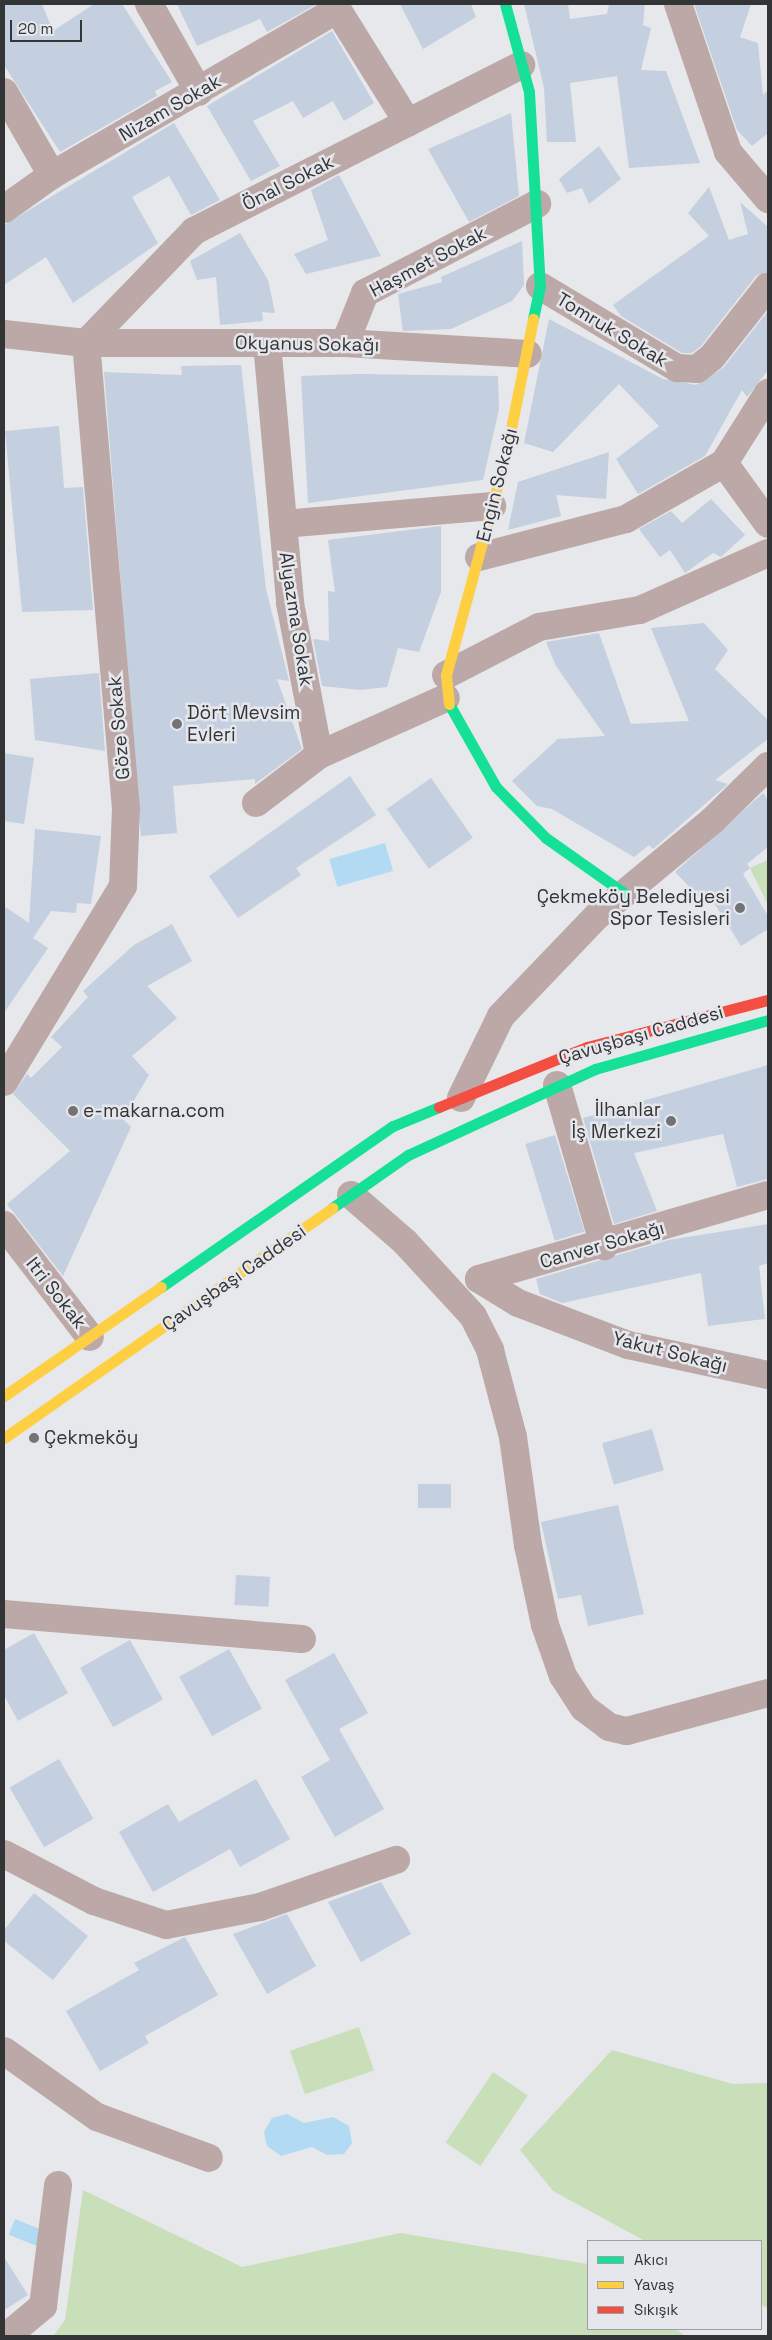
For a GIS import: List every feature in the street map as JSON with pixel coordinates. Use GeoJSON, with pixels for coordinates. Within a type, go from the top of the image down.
{"type":"FeatureCollection","features":[{"type":"Feature","properties":{"kind":"main road","name":"Engin Sokağı"},"geometry":{"type":"LineString","coordinates":[[446,687],[528,354],[540,286],[537,204],[529,92],[505,4]]}},
{"type":"Feature","properties":{"kind":"main road"},"geometry":{"type":"LineString","coordinates":[[446,687],[466,741],[496,787],[546,838],[624,893]]}},
{"type":"Feature","properties":{"kind":"main road","name":"Çavuşbaşı Caddesi"},"geometry":{"type":"LineString","coordinates":[[4,1396],[393,1126],[587,1047],[768,1000]]}},
{"type":"Feature","properties":{"kind":"main road","name":"Çavuşbaşı Caddesi"},"geometry":{"type":"LineString","coordinates":[[4,1438],[408,1155],[468,1124],[595,1069],[768,1020]]}},
{"type":"Feature","properties":{"kind":"main road"},"geometry":{"type":"LineString","coordinates":[[461,1098],[468,1124]]}},
{"type":"Feature","properties":{"kind":"street"},"geometry":{"type":"LineString","coordinates":[[149,4],[199,92]]}},
{"type":"Feature","properties":{"kind":"street"},"geometry":{"type":"LineString","coordinates":[[678,4],[728,152],[768,199]]}},
{"type":"Feature","properties":{"kind":"street"},"geometry":{"type":"LineString","coordinates":[[336,7],[408,123]]}},
{"type":"Feature","properties":{"kind":"street","name":"Nizam Sokak"},"geometry":{"type":"LineString","coordinates":[[4,209],[52,175],[199,92],[336,7]]}},
{"type":"Feature","properties":{"kind":"street","name":"Önal Sokak"},"geometry":{"type":"LineString","coordinates":[[86,343],[194,231],[522,65]]}},
{"type":"Feature","properties":{"kind":"street"},"geometry":{"type":"LineString","coordinates":[[4,92],[52,175]]}},
{"type":"Feature","properties":{"kind":"street","name":"Haşmet Sokak"},"geometry":{"type":"LineString","coordinates":[[345,343],[365,293],[537,204]]}},
{"type":"Feature","properties":{"kind":"street","name":"Tomruk Sokak"},"geometry":{"type":"LineString","coordinates":[[540,286],[677,368],[697,369],[712,356],[768,286]]}},
{"type":"Feature","properties":{"kind":"street","name":"Okyanus Sokağı"},"geometry":{"type":"LineString","coordinates":[[4,334],[86,343],[345,343],[528,354]]}},
{"type":"Feature","properties":{"kind":"street","name":"Göze Sokak"},"geometry":{"type":"LineString","coordinates":[[4,1082],[123,886],[126,809],[86,343]]}},
{"type":"Feature","properties":{"kind":"street","name":"Alyazma Sokak"},"geometry":{"type":"LineString","coordinates":[[267,343],[290,603],[319,755]]}},
{"type":"Feature","properties":{"kind":"street"},"geometry":{"type":"LineString","coordinates":[[479,557],[626,518],[724,463],[768,393]]}},
{"type":"Feature","properties":{"kind":"street"},"geometry":{"type":"LineString","coordinates":[[724,463],[768,524]]}},
{"type":"Feature","properties":{"kind":"street"},"geometry":{"type":"LineString","coordinates":[[283,524],[492,506]]}},
{"type":"Feature","properties":{"kind":"street"},"geometry":{"type":"LineString","coordinates":[[256,803],[319,755],[446,687],[539,627],[640,610],[768,553]]}},
{"type":"Feature","properties":{"kind":"street"},"geometry":{"type":"LineString","coordinates":[[461,1098],[501,1016],[624,893],[713,820],[768,766]]}},
{"type":"Feature","properties":{"kind":"street"},"geometry":{"type":"LineString","coordinates":[[557,1085],[604,1246]]}},
{"type":"Feature","properties":{"kind":"street","name":"Canver Sokağı"},"geometry":{"type":"LineString","coordinates":[[479,1279],[604,1246],[768,1195]]}},
{"type":"Feature","properties":{"kind":"street"},"geometry":{"type":"LineString","coordinates":[[351,1196],[427,1266],[473,1316],[490,1350],[512,1437],[528,1545],[545,1625],[563,1676],[584,1708],[610,1727],[627,1731],[768,1693]]}},
{"type":"Feature","properties":{"kind":"street","name":"Itri Sokak"},"geometry":{"type":"LineString","coordinates":[[4,1225],[90,1337]]}},
{"type":"Feature","properties":{"kind":"street"},"geometry":{"type":"LineString","coordinates":[[427,1266],[479,1279]]}},
{"type":"Feature","properties":{"kind":"street","name":"Yakut Sokağı"},"geometry":{"type":"LineString","coordinates":[[479,1279],[518,1303],[628,1345],[768,1375]]}},
{"type":"Feature","properties":{"kind":"street"},"geometry":{"type":"LineString","coordinates":[[4,1614],[302,1640]]}},
{"type":"Feature","properties":{"kind":"street"},"geometry":{"type":"LineString","coordinates":[[4,1854],[94,1901],[166,1925],[260,1907],[396,1860]]}},
{"type":"Feature","properties":{"kind":"street"},"geometry":{"type":"LineString","coordinates":[[4,2051],[97,2117],[209,2158]]}},
{"type":"Feature","properties":{"kind":"street"},"geometry":{"type":"LineString","coordinates":[[7,2336],[43,2306],[58,2186]]}},
{"type":"Feature","properties":{"kind":"green space"},"geometry":{"type":"Polygon","coordinates":[[[768,860],[768,905],[750,868],[768,860]]]}},
{"type":"Feature","properties":{"kind":"green space"},"geometry":{"type":"Polygon","coordinates":[[[359,2027],[374,2070],[305,2094],[290,2051],[359,2027]]]}},
{"type":"Feature","properties":{"kind":"green space"},"geometry":{"type":"Polygon","coordinates":[[[612,2050],[733,2084],[768,2083],[768,2308],[762,2305],[762,2240],[643,2240],[553,2191],[520,2150],[612,2050]]]}},
{"type":"Feature","properties":{"kind":"green space"},"geometry":{"type":"Polygon","coordinates":[[[493,2072],[528,2095],[480,2166],[445,2142],[493,2072]]]}},
{"type":"Feature","properties":{"kind":"green space"},"geometry":{"type":"Polygon","coordinates":[[[83,2190],[242,2267],[400,2233],[587,2264],[587,2330],[678,2330],[684,2336],[53,2336],[65,2320],[83,2190]]]}},
{"type":"Feature","properties":{"kind":"water"},"geometry":{"type":"Polygon","coordinates":[[[385,843],[393,871],[337,887],[329,859],[385,843]]]}},
{"type":"Feature","properties":{"kind":"water"},"geometry":{"type":"Polygon","coordinates":[[[287,2114],[304,2123],[333,2117],[349,2126],[352,2143],[344,2154],[327,2155],[312,2147],[281,2156],[267,2146],[264,2132],[272,2118],[287,2114]]]}},
{"type":"Feature","properties":{"kind":"water"},"geometry":{"type":"Polygon","coordinates":[[[15,2219],[44,2231],[37,2246],[9,2235],[15,2219]]]}},
{"type":"Feature","properties":{"kind":"building"},"geometry":{"type":"Polygon","coordinates":[[[4,4],[42,4],[53,31],[94,4],[122,4],[172,82],[155,91],[157,96],[60,152],[4,65],[4,4]]]}},
{"type":"Feature","properties":{"kind":"building"},"geometry":{"type":"Polygon","coordinates":[[[177,4],[317,4],[267,32],[260,19],[197,46],[177,4]]]}},
{"type":"Feature","properties":{"kind":"building"},"geometry":{"type":"Polygon","coordinates":[[[400,4],[471,4],[476,17],[423,49],[400,4]]]}},
{"type":"Feature","properties":{"kind":"building"},"geometry":{"type":"Polygon","coordinates":[[[524,4],[568,4],[570,19],[607,14],[609,4],[645,4],[643,25],[651,28],[641,70],[666,71],[700,163],[629,168],[617,76],[570,83],[576,142],[547,142],[544,88],[524,4]]]}},
{"type":"Feature","properties":{"kind":"building"},"geometry":{"type":"Polygon","coordinates":[[[694,4],[751,4],[740,37],[758,43],[763,95],[768,90],[768,133],[752,146],[737,130],[694,4]]]}},
{"type":"Feature","properties":{"kind":"building"},"geometry":{"type":"Polygon","coordinates":[[[332,31],[374,103],[344,121],[333,101],[303,118],[293,101],[253,121],[280,166],[251,181],[207,106],[332,31]]]}},
{"type":"Feature","properties":{"kind":"building"},"geometry":{"type":"Polygon","coordinates":[[[511,113],[519,196],[469,222],[428,149],[511,113]]]}},
{"type":"Feature","properties":{"kind":"building"},"geometry":{"type":"Polygon","coordinates":[[[174,123],[220,200],[191,215],[169,176],[132,197],[158,243],[73,303],[46,257],[4,285],[4,225],[174,123]]]}},
{"type":"Feature","properties":{"kind":"building"},"geometry":{"type":"Polygon","coordinates":[[[599,146],[621,179],[589,204],[582,188],[567,193],[559,179],[599,146]]]}},
{"type":"Feature","properties":{"kind":"building"},"geometry":{"type":"Polygon","coordinates":[[[339,175],[381,256],[306,274],[294,254],[328,240],[311,190],[339,175]]]}},
{"type":"Feature","properties":{"kind":"building"},"geometry":{"type":"Polygon","coordinates":[[[709,187],[729,240],[748,234],[740,202],[768,227],[768,271],[756,276],[701,346],[692,353],[682,353],[621,316],[613,305],[709,236],[688,213],[709,187]]]}},
{"type":"Feature","properties":{"kind":"building"},"geometry":{"type":"Polygon","coordinates":[[[240,233],[268,280],[275,313],[262,312],[263,321],[220,325],[216,277],[197,280],[190,261],[240,233]]]}},
{"type":"Feature","properties":{"kind":"building"},"geometry":{"type":"Polygon","coordinates":[[[522,241],[524,285],[512,301],[451,329],[403,331],[398,294],[442,282],[441,277],[522,241]]]}},
{"type":"Feature","properties":{"kind":"building"},"geometry":{"type":"Polygon","coordinates":[[[768,311],[768,370],[747,397],[742,390],[705,456],[638,494],[616,459],[659,426],[619,384],[553,452],[524,443],[549,319],[663,379],[696,385],[724,367],[768,311]]]}},
{"type":"Feature","properties":{"kind":"building"},"geometry":{"type":"Polygon","coordinates":[[[241,365],[266,589],[289,681],[277,679],[302,749],[255,784],[255,779],[173,786],[177,833],[141,836],[104,372],[182,375],[181,366],[241,365]]]}},
{"type":"Feature","properties":{"kind":"building"},"geometry":{"type":"Polygon","coordinates":[[[358,374],[498,376],[499,409],[483,480],[308,503],[301,376],[358,374]]]}},
{"type":"Feature","properties":{"kind":"building"},"geometry":{"type":"Polygon","coordinates":[[[59,426],[64,488],[83,487],[93,610],[22,612],[5,431],[59,426]]]}},
{"type":"Feature","properties":{"kind":"building"},"geometry":{"type":"Polygon","coordinates":[[[609,452],[606,499],[556,495],[561,516],[508,530],[518,482],[609,452]]]}},
{"type":"Feature","properties":{"kind":"building"},"geometry":{"type":"Polygon","coordinates":[[[711,499],[745,535],[721,557],[713,553],[685,573],[670,550],[660,557],[639,529],[671,511],[682,523],[711,499]]]}},
{"type":"Feature","properties":{"kind":"building"},"geometry":{"type":"Polygon","coordinates":[[[441,526],[441,592],[419,652],[398,648],[387,687],[360,690],[322,686],[313,639],[329,641],[328,591],[335,592],[328,540],[441,526]]]}},
{"type":"Feature","properties":{"kind":"building"},"geometry":{"type":"Polygon","coordinates":[[[704,623],[728,650],[715,669],[768,720],[768,739],[715,780],[728,784],[653,849],[649,845],[634,857],[552,809],[537,806],[512,781],[558,739],[605,736],[556,666],[546,642],[599,633],[631,724],[689,721],[651,628],[704,623]]]}},
{"type":"Feature","properties":{"kind":"building"},"geometry":{"type":"Polygon","coordinates":[[[99,673],[105,751],[35,740],[30,679],[99,673]]]}},
{"type":"Feature","properties":{"kind":"building"},"geometry":{"type":"Polygon","coordinates":[[[4,753],[34,758],[24,824],[4,821],[4,753]]]}},
{"type":"Feature","properties":{"kind":"building"},"geometry":{"type":"Polygon","coordinates":[[[350,776],[376,815],[296,868],[301,875],[238,918],[209,876],[350,776]]]}},
{"type":"Feature","properties":{"kind":"building"},"geometry":{"type":"Polygon","coordinates":[[[431,778],[473,838],[429,869],[387,809],[431,778]]]}},
{"type":"Feature","properties":{"kind":"building"},"geometry":{"type":"Polygon","coordinates":[[[763,793],[768,800],[768,847],[747,864],[750,868],[743,874],[768,916],[768,929],[741,946],[711,898],[705,903],[675,872],[763,793]]]}},
{"type":"Feature","properties":{"kind":"building"},"geometry":{"type":"Polygon","coordinates":[[[35,829],[101,836],[91,904],[77,903],[76,913],[51,911],[33,938],[48,948],[4,1013],[4,906],[29,923],[35,829]]]}},
{"type":"Feature","properties":{"kind":"building"},"geometry":{"type":"Polygon","coordinates":[[[172,924],[192,961],[147,986],[177,1018],[132,1056],[149,1075],[123,1119],[131,1127],[63,1276],[7,1204],[70,1151],[13,1094],[27,1074],[31,1078],[62,1047],[51,1037],[88,997],[83,991],[134,945],[172,924]]]}},
{"type":"Feature","properties":{"kind":"building"},"geometry":{"type":"Polygon","coordinates":[[[768,1065],[768,1179],[737,1187],[723,1134],[634,1153],[657,1211],[614,1224],[583,1118],[768,1065]]]}},
{"type":"Feature","properties":{"kind":"building"},"geometry":{"type":"Polygon","coordinates":[[[555,1135],[585,1232],[555,1241],[525,1144],[555,1135]]]}},
{"type":"Feature","properties":{"kind":"building"},"geometry":{"type":"Polygon","coordinates":[[[768,1224],[768,1263],[759,1266],[765,1319],[708,1326],[701,1273],[562,1303],[540,1294],[536,1279],[669,1240],[768,1224]]]}},
{"type":"Feature","properties":{"kind":"building"},"geometry":{"type":"Polygon","coordinates":[[[652,1429],[664,1470],[614,1485],[602,1443],[652,1429]]]}},
{"type":"Feature","properties":{"kind":"building"},"geometry":{"type":"Polygon","coordinates":[[[418,1484],[451,1484],[451,1508],[418,1508],[418,1484]]]}},
{"type":"Feature","properties":{"kind":"building"},"geometry":{"type":"Polygon","coordinates":[[[618,1505],[644,1614],[588,1626],[581,1595],[558,1599],[541,1522],[618,1505]]]}},
{"type":"Feature","properties":{"kind":"building"},"geometry":{"type":"Polygon","coordinates":[[[236,1575],[270,1577],[268,1607],[234,1605],[236,1575]]]}},
{"type":"Feature","properties":{"kind":"building"},"geometry":{"type":"Polygon","coordinates":[[[34,1633],[68,1693],[18,1721],[4,1695],[4,1650],[34,1633]]]}},
{"type":"Feature","properties":{"kind":"building"},"geometry":{"type":"Polygon","coordinates":[[[130,1640],[163,1699],[113,1727],[80,1668],[130,1640]]]}},
{"type":"Feature","properties":{"kind":"building"},"geometry":{"type":"Polygon","coordinates":[[[229,1649],[262,1708],[212,1736],[179,1677],[229,1649]]]}},
{"type":"Feature","properties":{"kind":"building"},"geometry":{"type":"Polygon","coordinates":[[[334,1653],[368,1713],[339,1729],[384,1809],[335,1837],[301,1777],[330,1760],[285,1680],[334,1653]]]}},
{"type":"Feature","properties":{"kind":"building"},"geometry":{"type":"Polygon","coordinates":[[[59,1759],[94,1819],[44,1847],[10,1788],[59,1759]]]}},
{"type":"Feature","properties":{"kind":"building"},"geometry":{"type":"Polygon","coordinates":[[[256,1779],[290,1839],[240,1867],[230,1849],[153,1892],[119,1832],[168,1804],[179,1822],[256,1779]]]}},
{"type":"Feature","properties":{"kind":"building"},"geometry":{"type":"Polygon","coordinates":[[[381,1882],[411,1934],[361,1962],[328,1902],[381,1882]]]}},
{"type":"Feature","properties":{"kind":"building"},"geometry":{"type":"Polygon","coordinates":[[[34,1893],[88,1936],[53,1980],[4,1941],[4,1930],[34,1893]]]}},
{"type":"Feature","properties":{"kind":"building"},"geometry":{"type":"Polygon","coordinates":[[[287,1914],[316,1966],[267,1994],[233,1934],[287,1914]]]}},
{"type":"Feature","properties":{"kind":"building"},"geometry":{"type":"Polygon","coordinates":[[[185,1937],[218,1995],[145,2036],[149,2043],[100,2071],[66,2011],[139,1970],[134,1963],[185,1937]]]}},
{"type":"Feature","properties":{"kind":"building"},"geometry":{"type":"Polygon","coordinates":[[[4,2257],[28,2295],[4,2310],[4,2257]]]}},
{"type":"Feature","properties":{"kind":"traffic: fast"},"geometry":{"type":"LineString","coordinates":[[505,4],[529,92],[540,286],[533,319]]}},
{"type":"Feature","properties":{"kind":"traffic: fast"},"geometry":{"type":"LineString","coordinates":[[449,704],[496,787],[546,838],[624,893]]}},
{"type":"Feature","properties":{"kind":"traffic: fast"},"geometry":{"type":"LineString","coordinates":[[332,1208],[408,1155],[595,1069],[768,1020]]}},
{"type":"Feature","properties":{"kind":"traffic: fast"},"geometry":{"type":"LineString","coordinates":[[161,1287],[393,1126],[439,1107]]}},
{"type":"Feature","properties":{"kind":"traffic: slow"},"geometry":{"type":"LineString","coordinates":[[449,704],[446,675],[505,458],[533,319]]}},
{"type":"Feature","properties":{"kind":"traffic: slow"},"geometry":{"type":"LineString","coordinates":[[4,1438],[332,1208]]}},
{"type":"Feature","properties":{"kind":"traffic: slow"},"geometry":{"type":"LineString","coordinates":[[4,1396],[161,1287]]}},
{"type":"Feature","properties":{"kind":"traffic: jam"},"geometry":{"type":"LineString","coordinates":[[439,1107],[587,1047],[768,1000]]}},
{"type":"Feature","properties":{"kind":"place","name":"Dört Mevsim Evleri"},"geometry":{"type":"Point","coordinates":[177,724]}},
{"type":"Feature","properties":{"kind":"place","name":"Çekmeköy Belediyesi Spor Tesisleri"},"geometry":{"type":"Point","coordinates":[740,908]}},
{"type":"Feature","properties":{"kind":"place","name":"e-makarna.com"},"geometry":{"type":"Point","coordinates":[73,1111]}},
{"type":"Feature","properties":{"kind":"place","name":"İlhanlar İş Merkezi"},"geometry":{"type":"Point","coordinates":[671,1121]}},
{"type":"Feature","properties":{"kind":"place","name":"Çekmeköy"},"geometry":{"type":"Point","coordinates":[34,1438]}}]}
